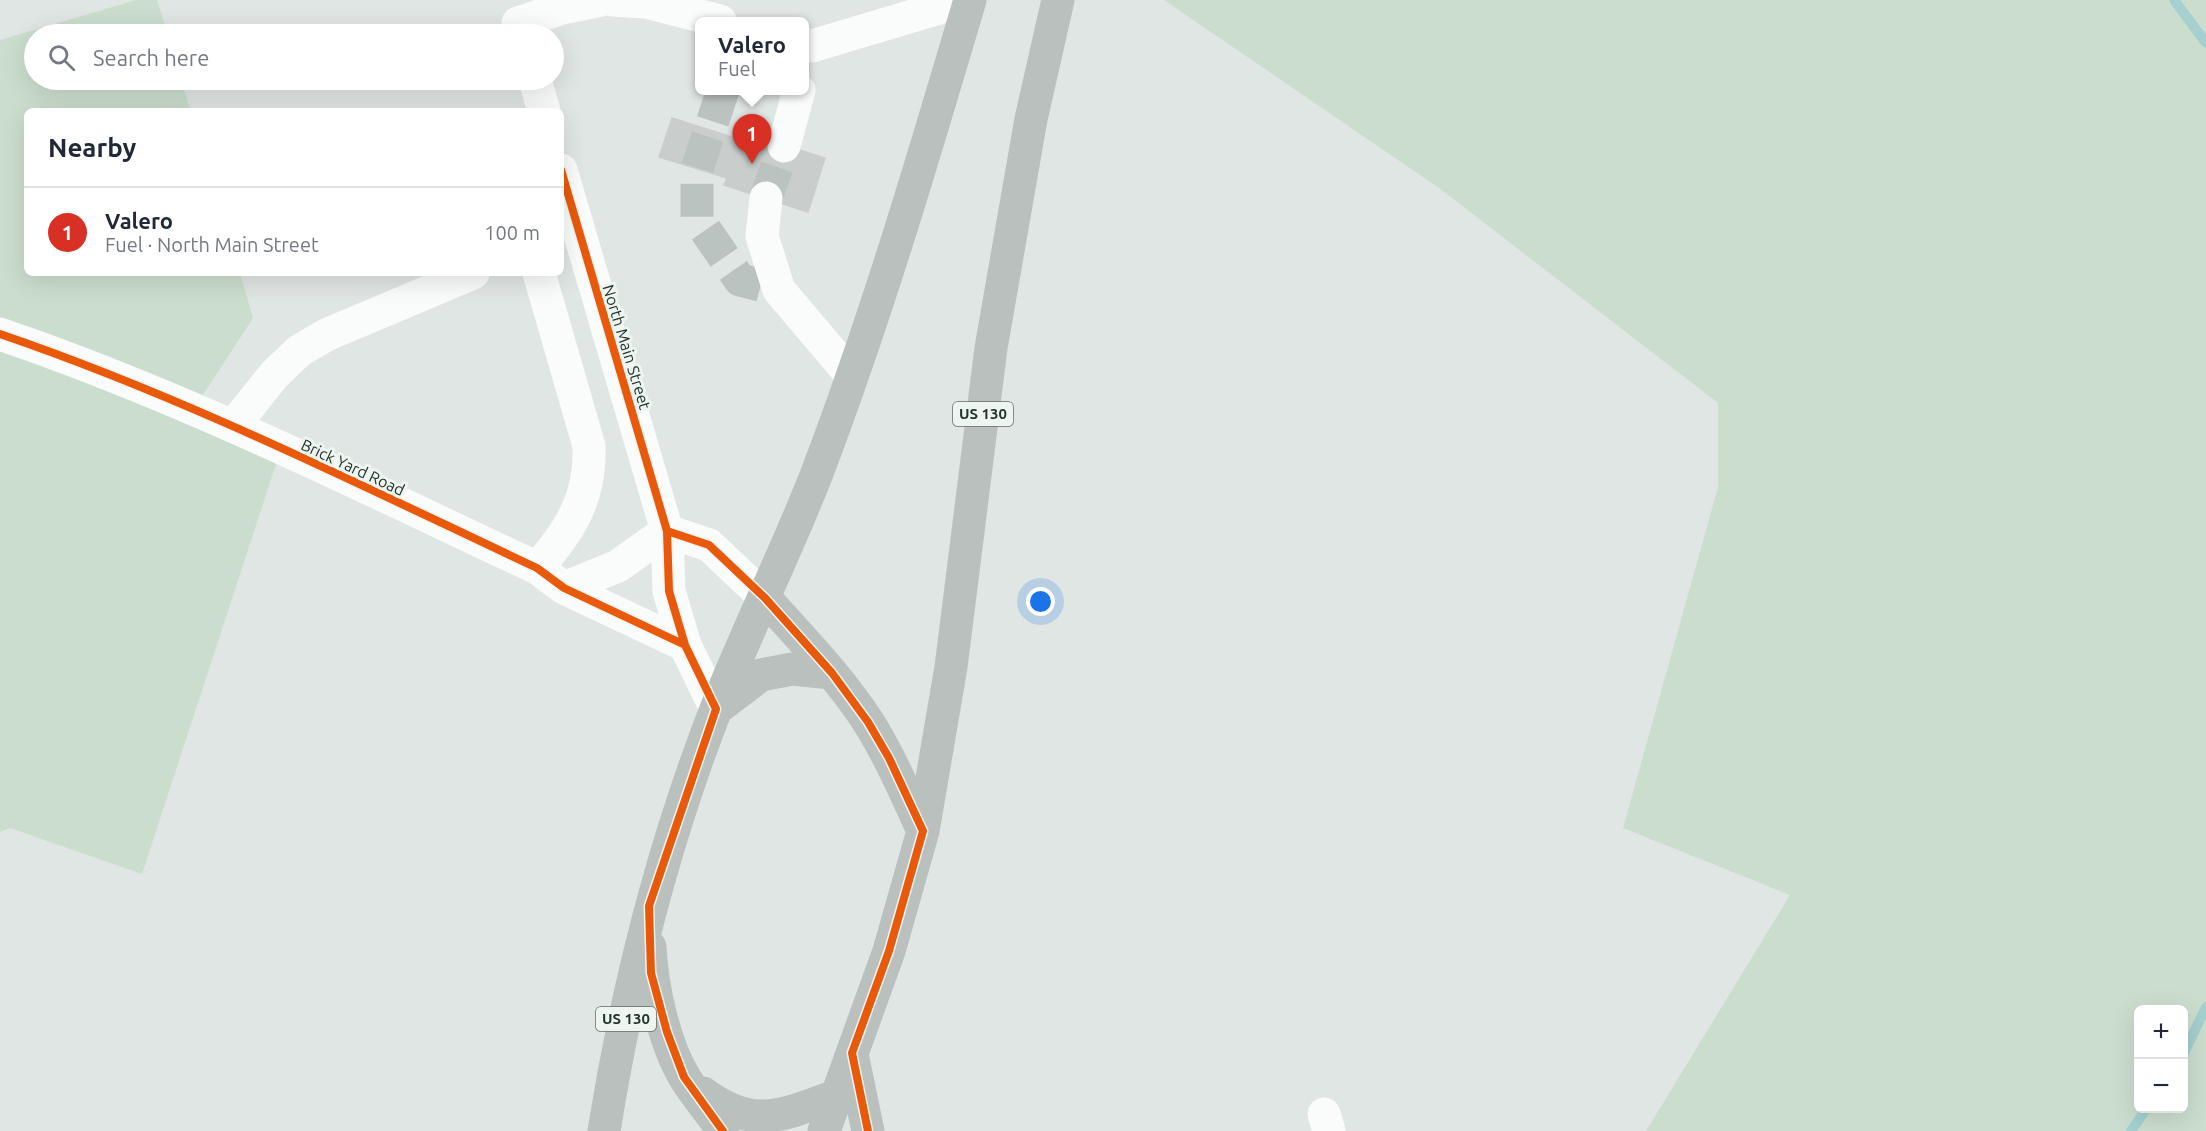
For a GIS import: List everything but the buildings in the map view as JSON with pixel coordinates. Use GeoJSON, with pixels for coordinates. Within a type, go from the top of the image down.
{"type":"FeatureCollection","features":[{"type":"Feature","properties":{"kind":"highway","name":"US 130"},"geometry":{"type":"LineString","coordinates":[[604,1131],[649,906],[716,709],[816,475],[852,376],[896,248],[968,0]]}},
{"type":"Feature","properties":{"kind":"highway","name":"US 130"},"geometry":{"type":"LineString","coordinates":[[824,1131],[889,951],[923,831],[951,667],[992,348],[1031,119],[1058,0]]}},
{"type":"Feature","properties":{"kind":"highway"},"geometry":{"type":"LineString","coordinates":[[765,598],[832,674],[878,740],[923,831]]}},
{"type":"Feature","properties":{"kind":"highway"},"geometry":{"type":"LineString","coordinates":[[716,709],[761,675],[792,669],[832,674]]}},
{"type":"Feature","properties":{"kind":"highway"},"geometry":{"type":"LineString","coordinates":[[649,906],[651,973],[667,1032],[684,1077],[723,1131]]}},
{"type":"Feature","properties":{"kind":"highway"},"geometry":{"type":"LineString","coordinates":[[852,1053],[868,1131]]}},
{"type":"Feature","properties":{"kind":"highway"},"geometry":{"type":"LineString","coordinates":[[684,1077],[720,1107],[746,1119],[777,1118],[837,1095]]}},
{"type":"Feature","properties":{"kind":"street"},"geometry":{"type":"LineString","coordinates":[[517,19],[601,0]]}},
{"type":"Feature","properties":{"kind":"street"},"geometry":{"type":"LineString","coordinates":[[612,0],[646,3],[704,17]]}},
{"type":"Feature","properties":{"kind":"street"},"geometry":{"type":"LineString","coordinates":[[809,53],[968,0]]}},
{"type":"Feature","properties":{"kind":"street"},"geometry":{"type":"LineString","coordinates":[[538,90],[543,108]]}},
{"type":"Feature","properties":{"kind":"street"},"geometry":{"type":"LineString","coordinates":[[784,146],[798,95]]}},
{"type":"Feature","properties":{"kind":"street","name":"North Main Street"},"geometry":{"type":"LineString","coordinates":[[564,193],[569,231],[637,428],[667,531],[669,591],[685,645],[716,709]]}},
{"type":"Feature","properties":{"kind":"street"},"geometry":{"type":"LineString","coordinates":[[766,198],[762,236],[779,290],[852,376]]}},
{"type":"Feature","properties":{"kind":"street"},"geometry":{"type":"LineString","coordinates":[[234,425],[274,375],[299,351],[326,335],[466,276]]}},
{"type":"Feature","properties":{"kind":"street"},"geometry":{"type":"LineString","coordinates":[[537,568],[561,541],[580,506],[590,472],[588,446],[540,276]]}},
{"type":"Feature","properties":{"kind":"street","name":"Brick Yard Road"},"geometry":{"type":"LineString","coordinates":[[0,334],[72,358],[234,425],[537,568],[564,588],[685,645]]}},
{"type":"Feature","properties":{"kind":"street"},"geometry":{"type":"LineString","coordinates":[[588,446],[637,428]]}},
{"type":"Feature","properties":{"kind":"street"},"geometry":{"type":"LineString","coordinates":[[564,588],[618,566],[667,531],[709,544],[765,598]]}},
{"type":"Feature","properties":{"kind":"green space"},"geometry":{"type":"Polygon","coordinates":[[[136,0],[157,0],[165,24],[54,24],[136,0]]]}},
{"type":"Feature","properties":{"kind":"green space"},"geometry":{"type":"Polygon","coordinates":[[[1164,0],[2206,0],[2206,1131],[1646,1131],[1790,895],[1623,828],[1718,487],[1718,403],[1439,188],[1164,0]]]}},
{"type":"Feature","properties":{"kind":"green space"},"geometry":{"type":"Polygon","coordinates":[[[24,33],[24,90],[184,90],[190,108],[24,108],[24,276],[241,276],[253,318],[192,412],[280,452],[142,874],[10,828],[0,832],[0,40],[24,33]]]}},
{"type":"Feature","properties":{"kind":"waterway"},"geometry":{"type":"LineString","coordinates":[[2174,0],[2206,43]]}},
{"type":"Feature","properties":{"kind":"waterway"},"geometry":{"type":"LineString","coordinates":[[2188,1045],[2206,1007]]}},
{"type":"Feature","properties":{"kind":"waterway"},"geometry":{"type":"LineString","coordinates":[[2131,1131],[2144,1113]]}},
{"type":"Feature","properties":{"kind":"tunnel"},"geometry":{"type":"LineString","coordinates":[[721,95],[697,169],[697,218],[740,280],[779,290]]}},
{"type":"Feature","properties":{"kind":"tunnel"},"geometry":{"type":"LineString","coordinates":[[766,198],[784,146]]}},
{"type":"Feature","properties":{"kind":"cycle path"},"geometry":{"type":"LineString","coordinates":[[564,180],[667,531],[669,591],[685,645],[716,709],[649,906],[651,973],[667,1032],[684,1077],[723,1131]]}},
{"type":"Feature","properties":{"kind":"cycle path"},"geometry":{"type":"LineString","coordinates":[[0,334],[137,385],[272,443],[537,568],[564,588],[685,645]]}},
{"type":"Feature","properties":{"kind":"cycle path"},"geometry":{"type":"LineString","coordinates":[[667,531],[709,545],[765,598],[832,673],[868,722],[889,758],[923,831],[889,951],[852,1053],[868,1131]]}},
{"type":"Feature","properties":{"kind":"place","name":"Valero"},"geometry":{"type":"Point","coordinates":[752,164]}}]}
